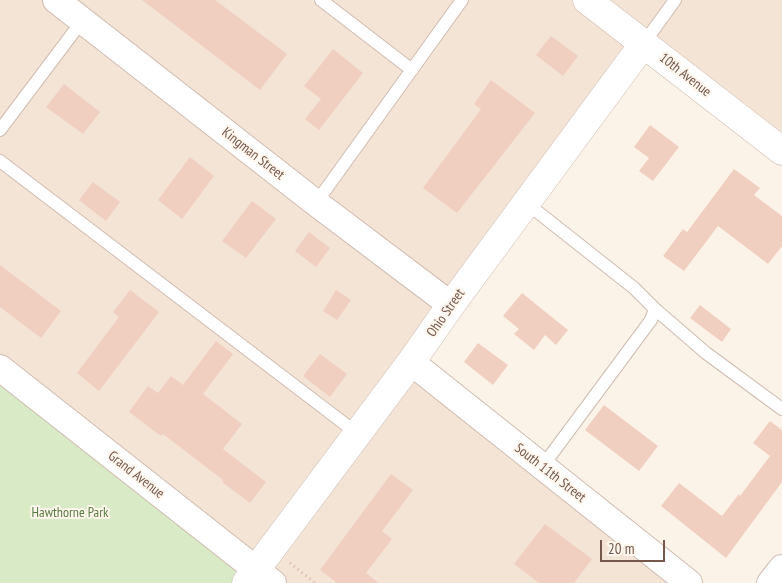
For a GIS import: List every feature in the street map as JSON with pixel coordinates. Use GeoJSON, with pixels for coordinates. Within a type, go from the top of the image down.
{"type":"FeatureCollection","features":[{"type":"Feature","properties":{"kind":"street","name":"Kingman Street"},"geometry":{"type":"LineString","coordinates":[[56,0],[316,203],[451,305]]}},
{"type":"Feature","properties":{"kind":"street","name":"10th Avenue"},"geometry":{"type":"LineString","coordinates":[[587,0],[782,151]]}},
{"type":"Feature","properties":{"kind":"street","name":"Ohio Street"},"geometry":{"type":"LineString","coordinates":[[258,579],[358,434],[451,305],[644,44]]}},
{"type":"Feature","properties":{"kind":"street","name":"South 11th Street"},"geometry":{"type":"LineString","coordinates":[[411,362],[689,583]]}},
{"type":"Feature","properties":{"kind":"street","name":"Grand Avenue"},"geometry":{"type":"LineString","coordinates":[[0,368],[258,579]]}},
{"type":"Feature","properties":{"kind":"street"},"geometry":{"type":"LineString","coordinates":[[770,583],[782,568]]}},
{"type":"Feature","properties":{"kind":"lane"},"geometry":{"type":"LineString","coordinates":[[321,0],[412,70]]}},
{"type":"Feature","properties":{"kind":"lane"},"geometry":{"type":"LineString","coordinates":[[316,203],[462,0]]}},
{"type":"Feature","properties":{"kind":"lane"},"geometry":{"type":"LineString","coordinates":[[644,44],[675,0]]}},
{"type":"Feature","properties":{"kind":"lane"},"geometry":{"type":"LineString","coordinates":[[0,130],[82,21]]}},
{"type":"Feature","properties":{"kind":"lane"},"geometry":{"type":"LineString","coordinates":[[0,161],[358,434]]}},
{"type":"Feature","properties":{"kind":"lane"},"geometry":{"type":"LineString","coordinates":[[526,204],[634,288],[655,309],[706,353],[782,409]]}},
{"type":"Feature","properties":{"kind":"lane"},"geometry":{"type":"LineString","coordinates":[[542,467],[651,320],[655,309]]}},
{"type":"Feature","properties":{"kind":"shaded area"},"geometry":{"type":"Polygon","coordinates":[[[0,0],[782,0],[782,151],[655,51],[411,362],[689,583],[246,583],[0,368],[0,0]]]}},
{"type":"Feature","properties":{"kind":"green space","name":"Hawthorne Park"},"geometry":{"type":"Polygon","coordinates":[[[0,368],[256,570],[246,583],[0,583],[0,368]]]}},
{"type":"Feature","properties":{"kind":"building"},"geometry":{"type":"Polygon","coordinates":[[[142,0],[215,0],[287,54],[260,90],[142,0]]]}},
{"type":"Feature","properties":{"kind":"building"},"geometry":{"type":"Polygon","coordinates":[[[551,36],[578,56],[563,76],[536,55],[551,36]]]}},
{"type":"Feature","properties":{"kind":"building"},"geometry":{"type":"Polygon","coordinates":[[[333,49],[363,73],[319,130],[305,119],[321,99],[304,86],[333,49]]]}},
{"type":"Feature","properties":{"kind":"building"},"geometry":{"type":"Polygon","coordinates":[[[491,80],[535,113],[457,213],[423,188],[481,109],[474,104],[491,80]]]}},
{"type":"Feature","properties":{"kind":"building"},"geometry":{"type":"Polygon","coordinates":[[[64,84],[100,112],[83,134],[46,107],[64,84]]]}},
{"type":"Feature","properties":{"kind":"building"},"geometry":{"type":"Polygon","coordinates":[[[650,125],[679,147],[653,181],[639,171],[649,158],[634,147],[650,125]]]}},
{"type":"Feature","properties":{"kind":"building"},"geometry":{"type":"Polygon","coordinates":[[[190,157],[214,176],[182,219],[158,200],[190,157]]]}},
{"type":"Feature","properties":{"kind":"building"},"geometry":{"type":"Polygon","coordinates":[[[734,169],[760,188],[754,195],[782,216],[782,246],[768,264],[718,226],[684,271],[663,256],[683,229],[687,232],[734,169]]]}},
{"type":"Feature","properties":{"kind":"building"},"geometry":{"type":"Polygon","coordinates":[[[93,182],[120,202],[106,221],[79,200],[93,182]]]}},
{"type":"Feature","properties":{"kind":"building"},"geometry":{"type":"Polygon","coordinates":[[[252,201],[276,219],[246,258],[222,241],[252,201]]]}},
{"type":"Feature","properties":{"kind":"building"},"geometry":{"type":"Polygon","coordinates":[[[309,232],[330,248],[316,267],[295,251],[309,232]]]}},
{"type":"Feature","properties":{"kind":"building"},"geometry":{"type":"Polygon","coordinates":[[[0,265],[61,311],[41,338],[0,307],[0,265]]]}},
{"type":"Feature","properties":{"kind":"building"},"geometry":{"type":"Polygon","coordinates":[[[130,290],[159,312],[99,391],[77,373],[119,317],[113,312],[130,290]]]}},
{"type":"Feature","properties":{"kind":"building"},"geometry":{"type":"Polygon","coordinates":[[[336,290],[351,300],[337,320],[323,311],[336,290]]]}},
{"type":"Feature","properties":{"kind":"building"},"geometry":{"type":"Polygon","coordinates":[[[522,293],[568,330],[556,345],[545,335],[534,350],[514,334],[519,329],[503,316],[522,293]]]}},
{"type":"Feature","properties":{"kind":"building"},"geometry":{"type":"Polygon","coordinates":[[[700,305],[731,329],[722,342],[690,318],[700,305]]]}},
{"type":"Feature","properties":{"kind":"building"},"geometry":{"type":"Polygon","coordinates":[[[216,341],[233,354],[203,394],[242,424],[223,449],[266,482],[250,503],[163,434],[161,436],[129,412],[148,386],[158,393],[171,376],[183,385],[216,341]]]}},
{"type":"Feature","properties":{"kind":"building"},"geometry":{"type":"Polygon","coordinates":[[[478,343],[508,365],[493,385],[464,362],[478,343]]]}},
{"type":"Feature","properties":{"kind":"building"},"geometry":{"type":"Polygon","coordinates":[[[320,354],[347,374],[330,397],[303,376],[320,354]]]}},
{"type":"Feature","properties":{"kind":"building"},"geometry":{"type":"Polygon","coordinates":[[[604,405],[658,446],[639,471],[585,430],[604,405]]]}},
{"type":"Feature","properties":{"kind":"building"},"geometry":{"type":"Polygon","coordinates":[[[770,421],[782,430],[782,482],[726,558],[661,506],[679,483],[722,516],[739,494],[740,496],[770,456],[753,443],[770,421]]]}},
{"type":"Feature","properties":{"kind":"building"},"geometry":{"type":"Polygon","coordinates":[[[391,474],[413,490],[382,531],[392,539],[366,573],[379,583],[337,583],[320,570],[391,474]]]}},
{"type":"Feature","properties":{"kind":"building"},"geometry":{"type":"Polygon","coordinates":[[[545,524],[592,559],[574,583],[539,583],[514,564],[545,524]]]}}]}
